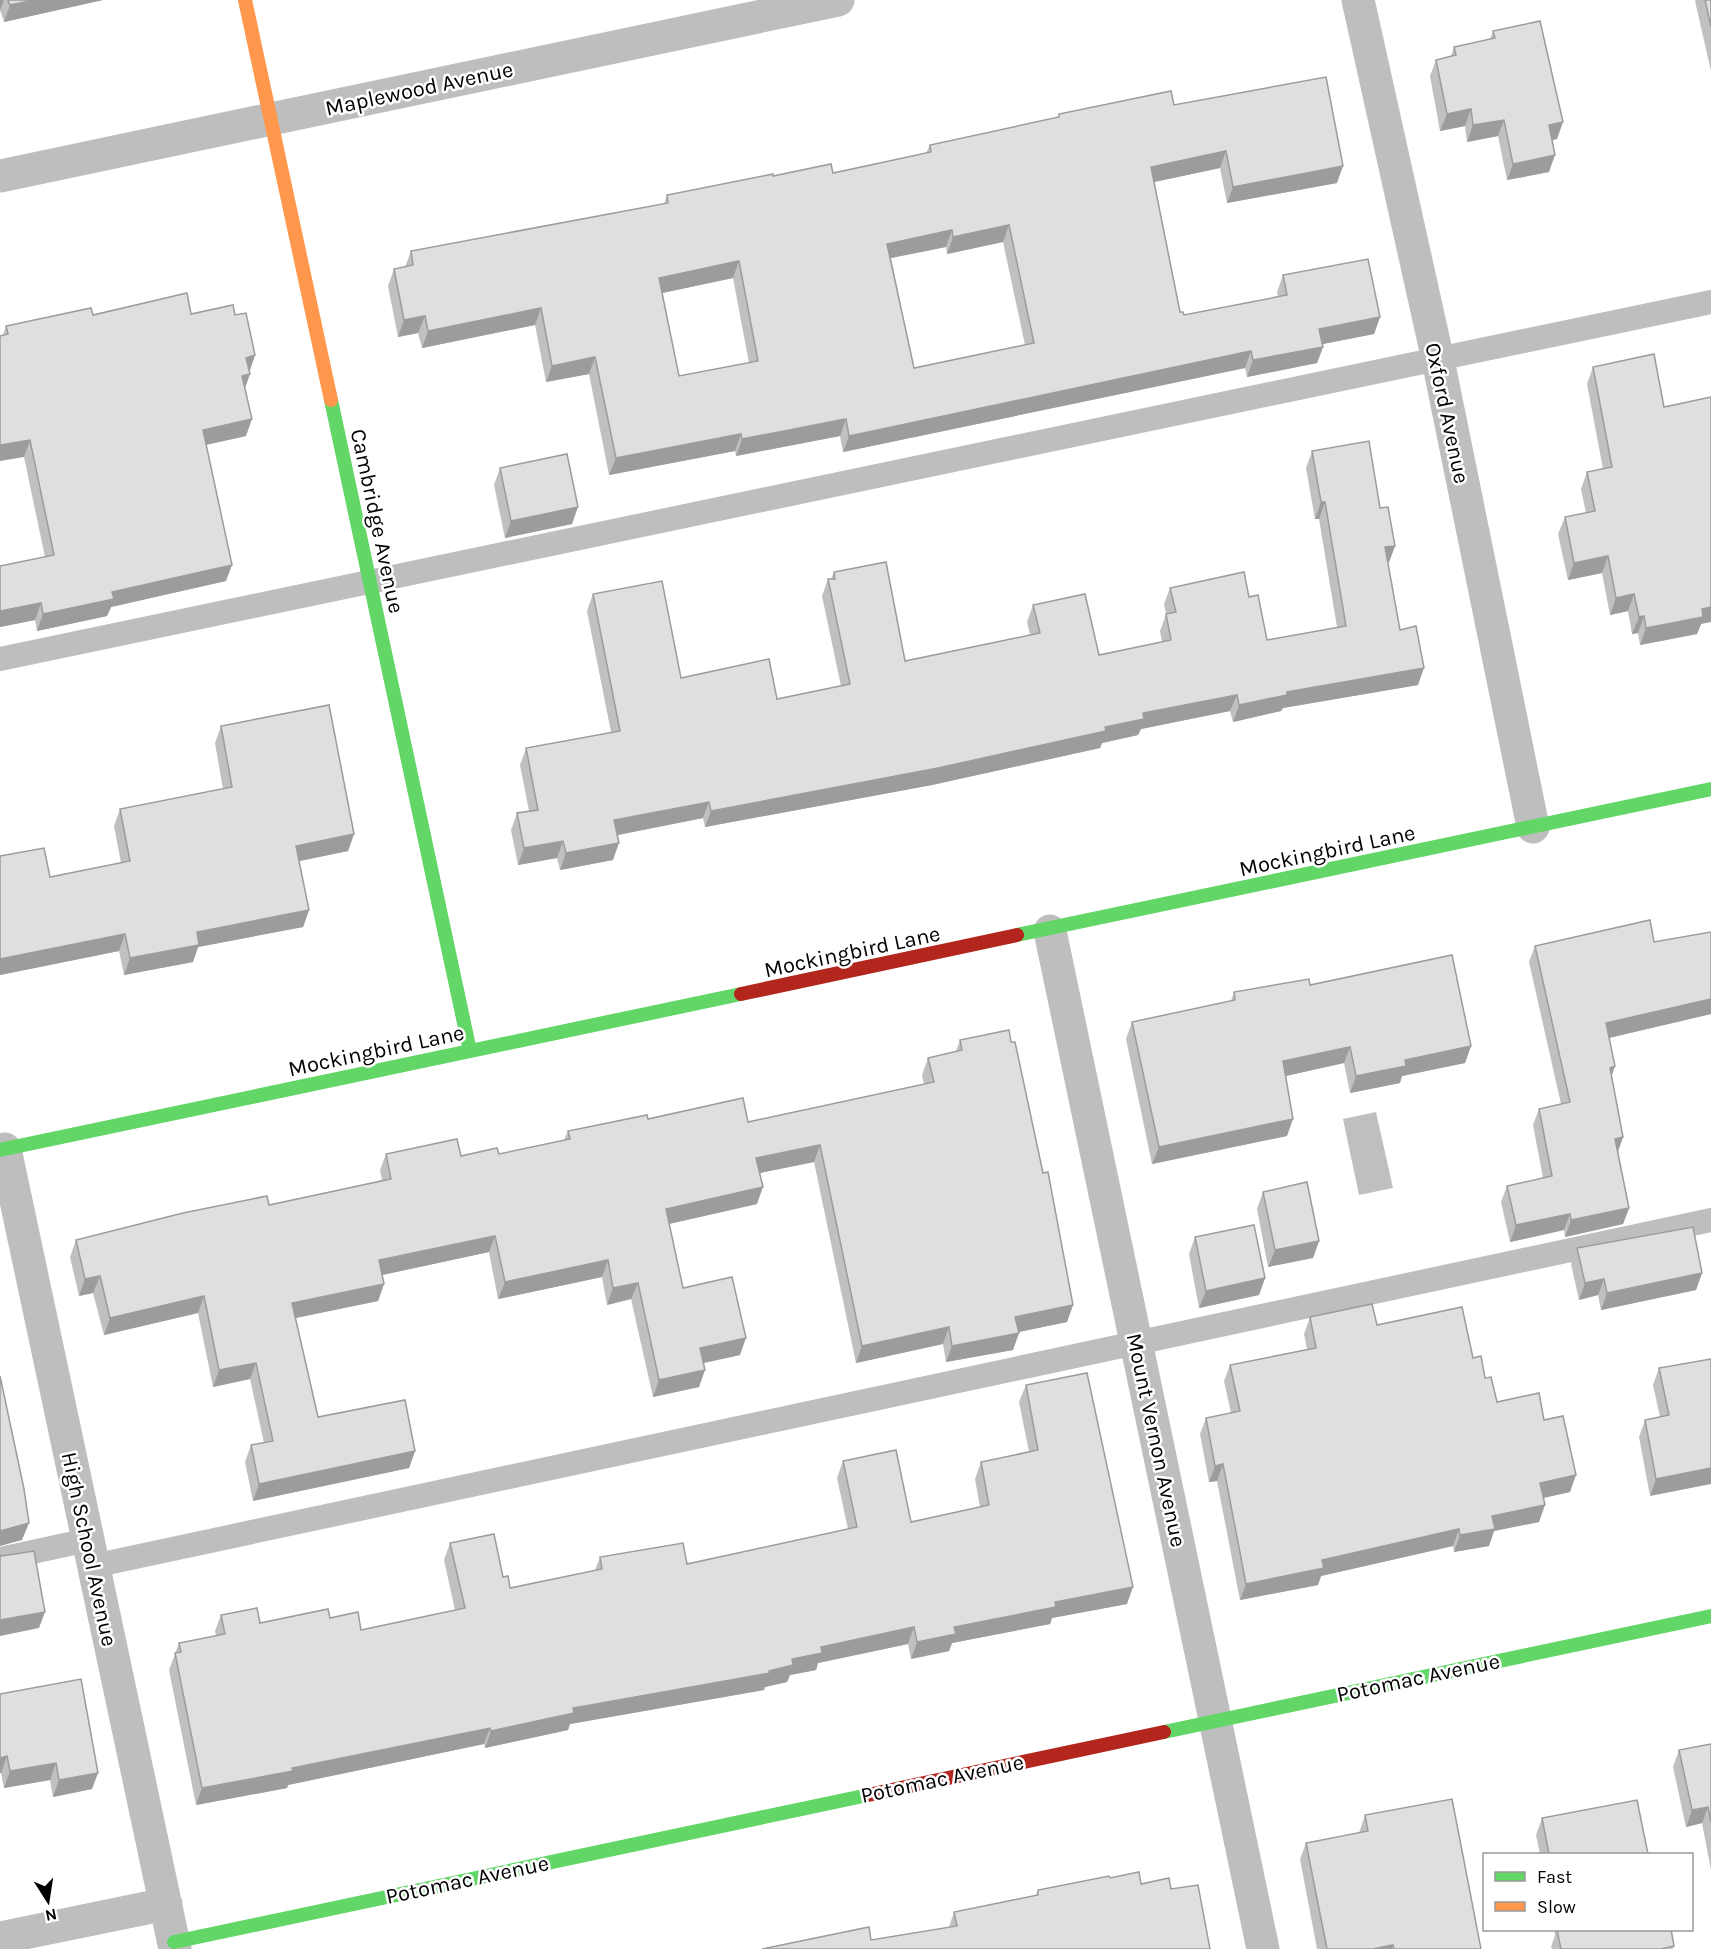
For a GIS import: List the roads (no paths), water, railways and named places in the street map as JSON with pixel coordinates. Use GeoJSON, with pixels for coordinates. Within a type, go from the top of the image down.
{"type":"FeatureCollection","features":[{"type":"Feature","properties":{"kind":"street","name":"Cambridge Avenue"},"geometry":{"type":"LineString","coordinates":[[245,0],[470,1051]]}},
{"type":"Feature","properties":{"kind":"street","name":"Maplewood Avenue"},"geometry":{"type":"LineString","coordinates":[[0,176],[838,0]]}},
{"type":"Feature","properties":{"kind":"street","name":"Oxford Avenue"},"geometry":{"type":"LineString","coordinates":[[1358,0],[1438,360],[1533,827]]}},
{"type":"Feature","properties":{"kind":"street","name":"Mockingbird Lane"},"geometry":{"type":"LineString","coordinates":[[2,1150],[1050,931],[1711,789]]}},
{"type":"Feature","properties":{"kind":"street","name":"Mount Vernon Avenue"},"geometry":{"type":"LineString","coordinates":[[1050,931],[1263,1949]]}},
{"type":"Feature","properties":{"kind":"street","name":"High School Avenue"},"geometry":{"type":"LineString","coordinates":[[2,1150],[175,1945]]}},
{"type":"Feature","properties":{"kind":"street","name":"Potomac Avenue"},"geometry":{"type":"LineString","coordinates":[[175,1945],[1216,1719],[1711,1616]]}},
{"type":"Feature","properties":{"kind":"street"},"geometry":{"type":"LineString","coordinates":[[0,1938],[166,1904]]}},
{"type":"Feature","properties":{"kind":"lane"},"geometry":{"type":"LineString","coordinates":[[0,659],[1711,302]]}},
{"type":"Feature","properties":{"kind":"lane"},"geometry":{"type":"LineString","coordinates":[[0,1559],[90,1553],[1138,1345],[1711,1220]]}}]}
